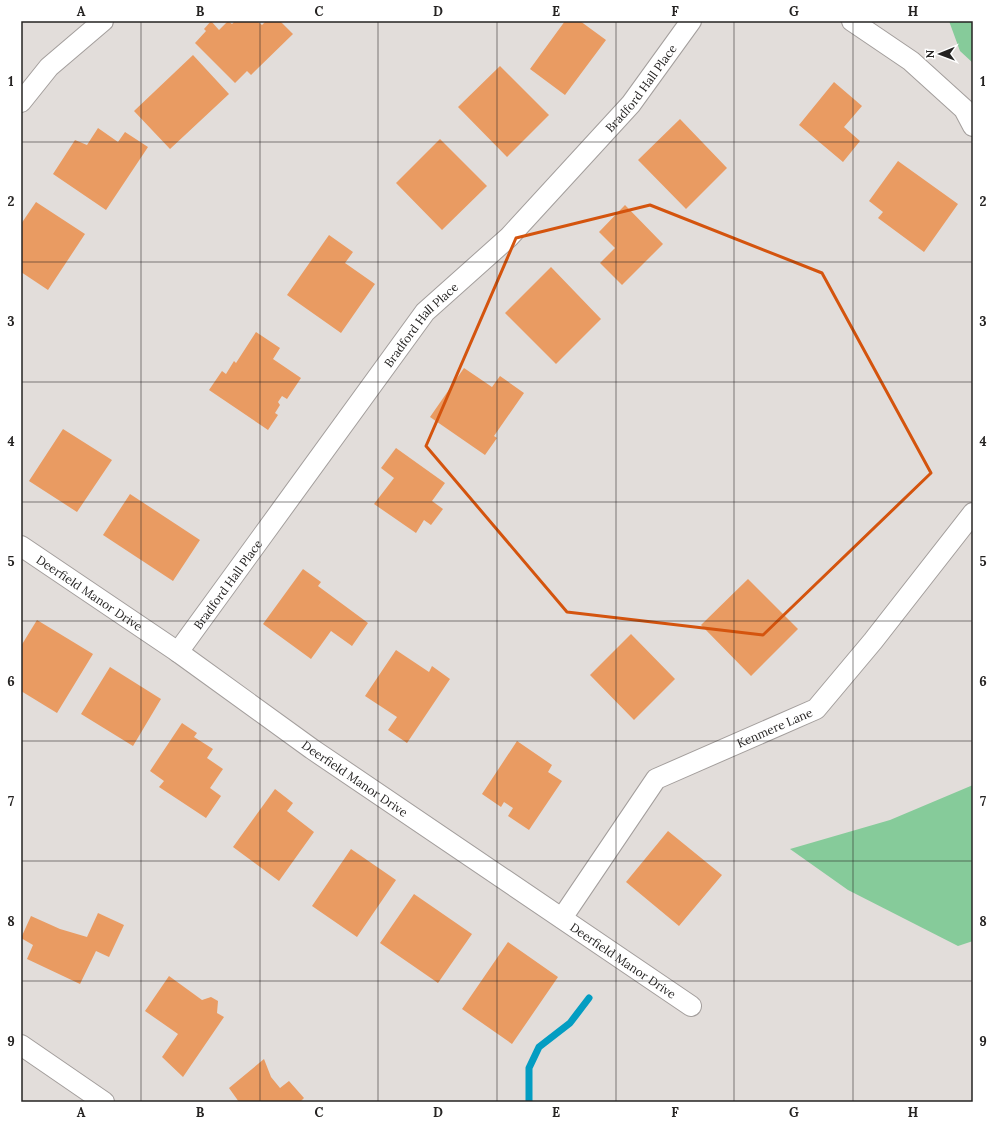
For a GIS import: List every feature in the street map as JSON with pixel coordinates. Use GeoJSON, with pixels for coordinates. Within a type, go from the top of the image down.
{"type":"FeatureCollection","features":[{"type":"Feature","properties":{"kind":"street"},"geometry":{"type":"LineString","coordinates":[[21,102],[48,67],[103,21]]}},
{"type":"Feature","properties":{"kind":"street","name":"Bradford Hall Place"},"geometry":{"type":"LineString","coordinates":[[178,652],[424,312],[509,237],[546,197],[631,104],[691,21]]}},
{"type":"Feature","properties":{"kind":"street"},"geometry":{"type":"LineString","coordinates":[[852,21],[911,62],[964,110],[973,126]]}},
{"type":"Feature","properties":{"kind":"street","name":"Kenmere Lane"},"geometry":{"type":"LineString","coordinates":[[562,918],[656,779],[816,709],[873,641],[973,513]]}},
{"type":"Feature","properties":{"kind":"street","name":"Deerfield Manor Drive"},"geometry":{"type":"LineString","coordinates":[[21,546],[178,652],[312,749],[691,1006]]}},
{"type":"Feature","properties":{"kind":"street"},"geometry":{"type":"LineString","coordinates":[[21,1045],[104,1102]]}},
{"type":"Feature","properties":{"kind":"highlighted area"},"geometry":{"type":"Polygon","coordinates":[[[650,205],[822,273],[931,473],[763,635],[567,612],[426,446],[516,238],[650,205]]]}},
{"type":"Feature","properties":{"kind":"green space"},"geometry":{"type":"Polygon","coordinates":[[[949,21],[973,21],[973,63],[960,51],[949,21]]]}},
{"type":"Feature","properties":{"kind":"green space"},"geometry":{"type":"Polygon","coordinates":[[[973,785],[973,941],[958,946],[848,890],[790,849],[890,820],[973,785]]]}},
{"type":"Feature","properties":{"kind":"building"},"geometry":{"type":"Polygon","coordinates":[[[211,21],[219,30],[228,21],[232,24],[235,21],[257,21],[262,25],[266,21],[280,21],[293,34],[251,75],[247,71],[235,83],[195,43],[206,31],[204,29],[211,21]]]}},
{"type":"Feature","properties":{"kind":"building"},"geometry":{"type":"Polygon","coordinates":[[[565,21],[580,21],[606,40],[565,95],[530,69],[565,21]]]}},
{"type":"Feature","properties":{"kind":"building"},"geometry":{"type":"Polygon","coordinates":[[[193,55],[229,94],[170,149],[134,111],[193,55]]]}},
{"type":"Feature","properties":{"kind":"building"},"geometry":{"type":"Polygon","coordinates":[[[500,66],[549,115],[507,157],[458,107],[500,66]]]}},
{"type":"Feature","properties":{"kind":"building"},"geometry":{"type":"Polygon","coordinates":[[[834,82],[862,106],[844,127],[860,141],[843,162],[799,125],[834,82]]]}},
{"type":"Feature","properties":{"kind":"building"},"geometry":{"type":"Polygon","coordinates":[[[680,119],[727,168],[686,209],[638,160],[680,119]]]}},
{"type":"Feature","properties":{"kind":"building"},"geometry":{"type":"Polygon","coordinates":[[[98,128],[118,142],[125,132],[148,147],[106,210],[53,174],[75,140],[87,145],[98,128]]]}},
{"type":"Feature","properties":{"kind":"building"},"geometry":{"type":"Polygon","coordinates":[[[440,139],[487,186],[442,230],[396,183],[440,139]]]}},
{"type":"Feature","properties":{"kind":"building"},"geometry":{"type":"Polygon","coordinates":[[[898,161],[958,204],[924,252],[878,218],[883,212],[869,201],[898,161]]]}},
{"type":"Feature","properties":{"kind":"building"},"geometry":{"type":"Polygon","coordinates":[[[36,202],[85,234],[48,290],[21,272],[21,224],[36,202]]]}},
{"type":"Feature","properties":{"kind":"building"},"geometry":{"type":"Polygon","coordinates":[[[625,205],[663,244],[622,285],[600,263],[615,248],[599,232],[625,205]]]}},
{"type":"Feature","properties":{"kind":"building"},"geometry":{"type":"Polygon","coordinates":[[[329,235],[353,252],[345,263],[375,284],[341,333],[287,295],[329,235]]]}},
{"type":"Feature","properties":{"kind":"building"},"geometry":{"type":"Polygon","coordinates":[[[551,267],[601,319],[556,364],[505,313],[551,267]]]}},
{"type":"Feature","properties":{"kind":"building"},"geometry":{"type":"Polygon","coordinates":[[[256,332],[280,348],[273,359],[301,378],[287,399],[282,396],[278,402],[280,405],[275,413],[278,415],[268,430],[209,390],[222,371],[226,374],[234,361],[236,363],[256,332]]]}},
{"type":"Feature","properties":{"kind":"building"},"geometry":{"type":"Polygon","coordinates":[[[464,368],[492,387],[500,376],[524,393],[494,436],[497,438],[485,455],[430,417],[464,368]]]}},
{"type":"Feature","properties":{"kind":"building"},"geometry":{"type":"Polygon","coordinates":[[[63,429],[112,460],[77,512],[29,481],[63,429]]]}},
{"type":"Feature","properties":{"kind":"building"},"geometry":{"type":"Polygon","coordinates":[[[396,448],[445,483],[432,501],[443,509],[431,525],[424,520],[416,533],[374,504],[394,478],[381,468],[396,448]]]}},
{"type":"Feature","properties":{"kind":"building"},"geometry":{"type":"Polygon","coordinates":[[[130,494],[200,540],[173,581],[103,535],[130,494]]]}},
{"type":"Feature","properties":{"kind":"building"},"geometry":{"type":"Polygon","coordinates":[[[303,569],[321,582],[318,586],[368,623],[352,646],[331,631],[311,659],[263,624],[303,569]]]}},
{"type":"Feature","properties":{"kind":"building"},"geometry":{"type":"Polygon","coordinates":[[[748,579],[798,629],[751,676],[701,625],[748,579]]]}},
{"type":"Feature","properties":{"kind":"building"},"geometry":{"type":"Polygon","coordinates":[[[37,620],[93,654],[57,713],[21,691],[21,646],[37,620]]]}},
{"type":"Feature","properties":{"kind":"building"},"geometry":{"type":"Polygon","coordinates":[[[631,634],[675,679],[634,720],[590,675],[631,634]]]}},
{"type":"Feature","properties":{"kind":"building"},"geometry":{"type":"Polygon","coordinates":[[[396,650],[429,672],[432,666],[450,679],[407,743],[388,730],[397,717],[365,696],[396,650]]]}},
{"type":"Feature","properties":{"kind":"building"},"geometry":{"type":"Polygon","coordinates":[[[110,667],[161,699],[133,746],[81,714],[110,667]]]}},
{"type":"Feature","properties":{"kind":"building"},"geometry":{"type":"Polygon","coordinates":[[[182,723],[197,733],[194,737],[213,749],[207,758],[223,769],[210,788],[221,796],[206,818],[159,787],[164,781],[150,771],[182,723]]]}},
{"type":"Feature","properties":{"kind":"building"},"geometry":{"type":"Polygon","coordinates":[[[517,741],[552,765],[548,772],[562,781],[529,830],[508,816],[513,808],[504,802],[501,807],[482,794],[517,741]]]}},
{"type":"Feature","properties":{"kind":"building"},"geometry":{"type":"Polygon","coordinates":[[[275,789],[293,803],[287,811],[314,832],[279,881],[233,847],[275,789]]]}},
{"type":"Feature","properties":{"kind":"building"},"geometry":{"type":"Polygon","coordinates":[[[668,831],[722,875],[679,926],[626,882],[668,831]]]}},
{"type":"Feature","properties":{"kind":"building"},"geometry":{"type":"Polygon","coordinates":[[[351,849],[396,880],[357,937],[312,906],[351,849]]]}},
{"type":"Feature","properties":{"kind":"building"},"geometry":{"type":"Polygon","coordinates":[[[414,894],[472,934],[438,983],[380,943],[414,894]]]}},
{"type":"Feature","properties":{"kind":"building"},"geometry":{"type":"Polygon","coordinates":[[[98,913],[124,925],[109,957],[96,951],[80,984],[27,959],[33,945],[21,938],[31,916],[60,929],[87,937],[98,913]]]}},
{"type":"Feature","properties":{"kind":"building"},"geometry":{"type":"Polygon","coordinates":[[[508,942],[558,977],[512,1044],[462,1009],[508,942]]]}},
{"type":"Feature","properties":{"kind":"building"},"geometry":{"type":"Polygon","coordinates":[[[169,976],[202,1000],[211,997],[218,1001],[217,1013],[224,1017],[183,1077],[162,1057],[178,1034],[145,1011],[169,976]]]}},
{"type":"Feature","properties":{"kind":"building"},"geometry":{"type":"Polygon","coordinates":[[[264,1059],[271,1077],[280,1088],[289,1081],[304,1098],[300,1102],[239,1102],[229,1088],[264,1059]]]}},
{"type":"Feature","properties":{"kind":"waterway"},"geometry":{"type":"LineString","coordinates":[[529,1102],[529,1068],[539,1047],[570,1023],[589,998]]}}]}
